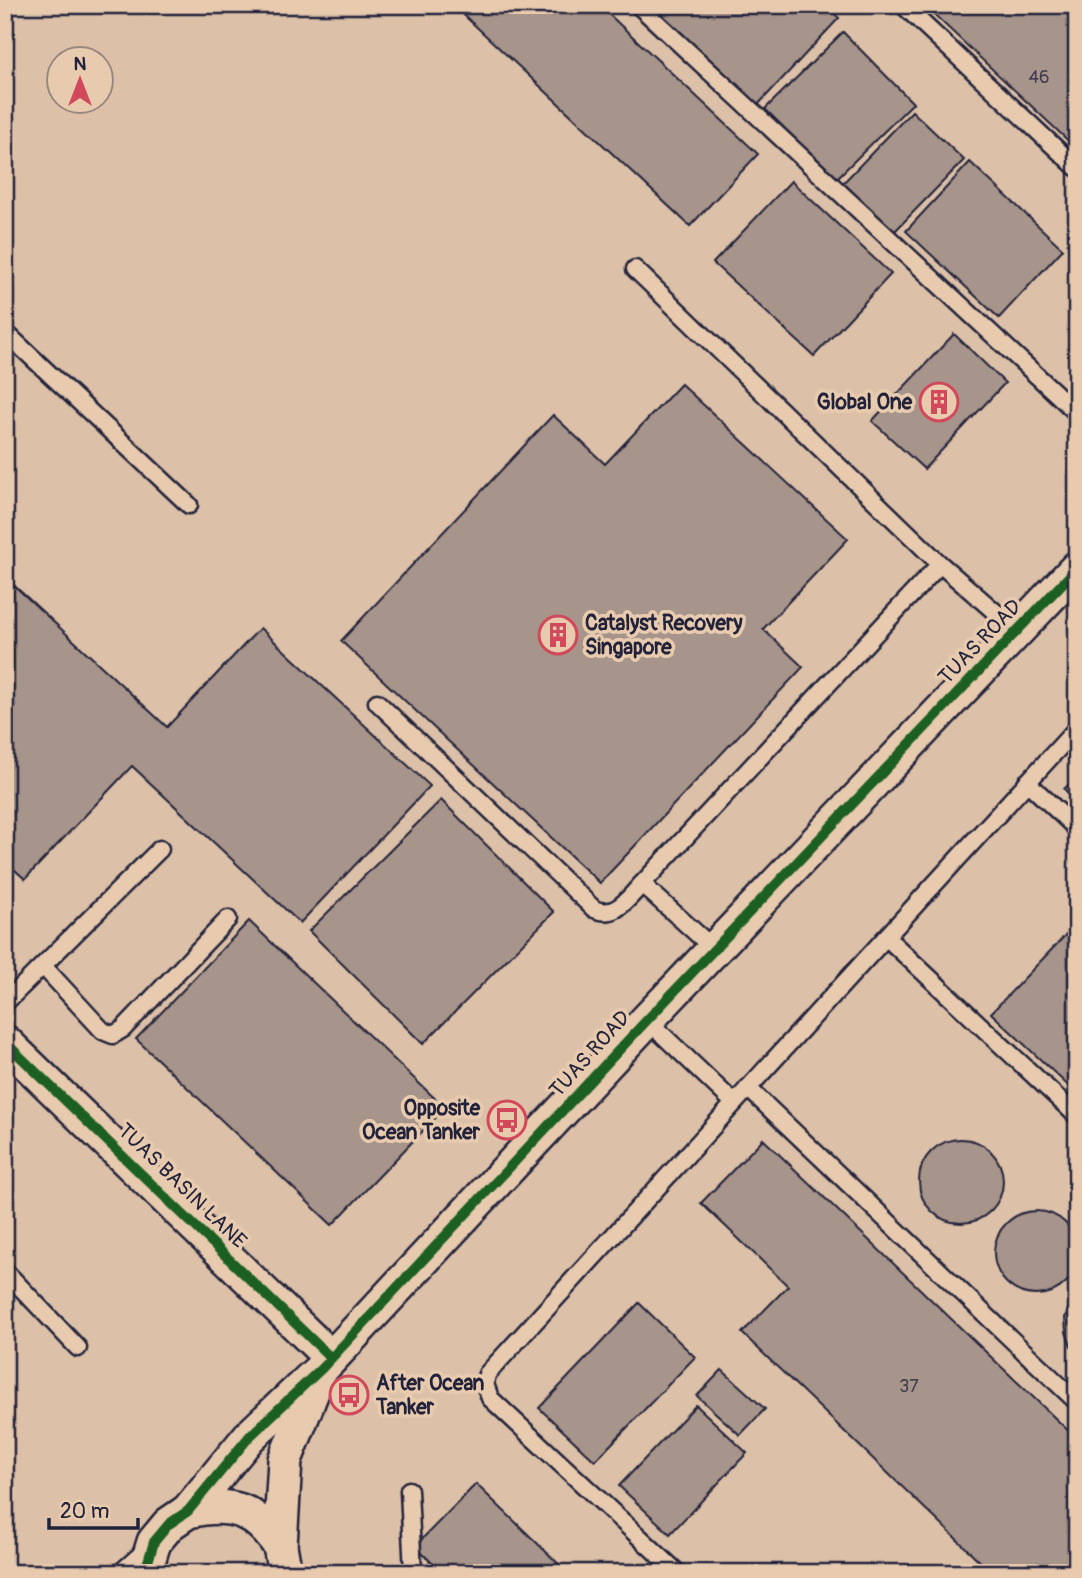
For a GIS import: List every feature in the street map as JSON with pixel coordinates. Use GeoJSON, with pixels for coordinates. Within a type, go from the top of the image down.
{"type":"FeatureCollection","features":[{"type":"Feature","properties":{"kind":"street","name":"TUAS ROAD"},"geometry":{"type":"LineString","coordinates":[[151,1557],[169,1524],[188,1511],[249,1437],[327,1363],[647,1020],[1077,568]]}},
{"type":"Feature","properties":{"kind":"street","name":"TUAS BASIN LANE"},"geometry":{"type":"LineString","coordinates":[[5,1042],[327,1363]]}},
{"type":"Feature","properties":{"kind":"street","name":"TUAS ROAD"},"geometry":{"type":"LineString","coordinates":[[282,1560],[285,1460],[327,1363]]}},
{"type":"Feature","properties":{"kind":"street","name":"TUAS ROAD"},"geometry":{"type":"LineString","coordinates":[[188,1511],[209,1506],[231,1507],[251,1515],[268,1528],[282,1560]]}},
{"type":"Feature","properties":{"kind":"lane"},"geometry":{"type":"LineString","coordinates":[[638,5],[1077,413]]}},
{"type":"Feature","properties":{"kind":"lane"},"geometry":{"type":"LineString","coordinates":[[903,5],[1077,169]]}},
{"type":"Feature","properties":{"kind":"lane"},"geometry":{"type":"LineString","coordinates":[[635,269],[940,564],[1017,631]]}},
{"type":"Feature","properties":{"kind":"lane"},"geometry":{"type":"LineString","coordinates":[[5,332],[188,505]]}},
{"type":"Feature","properties":{"kind":"lane"},"geometry":{"type":"LineString","coordinates":[[377,702],[594,909],[601,912],[618,909],[940,564]]}},
{"type":"Feature","properties":{"kind":"lane"},"geometry":{"type":"LineString","coordinates":[[678,1573],[489,1398],[485,1384],[487,1374],[1077,728]]}},
{"type":"Feature","properties":{"kind":"lane"},"geometry":{"type":"LineString","coordinates":[[1027,782],[1077,829]]}},
{"type":"Feature","properties":{"kind":"lane"},"geometry":{"type":"LineString","coordinates":[[5,1003],[160,849]]}},
{"type":"Feature","properties":{"kind":"lane"},"geometry":{"type":"LineString","coordinates":[[642,884],[715,950]]}},
{"type":"Feature","properties":{"kind":"lane"},"geometry":{"type":"LineString","coordinates":[[43,966],[103,1031],[113,1035],[123,1029],[228,919]]}},
{"type":"Feature","properties":{"kind":"lane"},"geometry":{"type":"LineString","coordinates":[[886,937],[1077,1116]]}},
{"type":"Feature","properties":{"kind":"lane"},"geometry":{"type":"LineString","coordinates":[[647,1020],[734,1103]]}},
{"type":"Feature","properties":{"kind":"lane"},"geometry":{"type":"LineString","coordinates":[[748,1088],[1077,1402]]}},
{"type":"Feature","properties":{"kind":"lane"},"geometry":{"type":"LineString","coordinates":[[5,1270],[78,1348]]}},
{"type":"Feature","properties":{"kind":"lane"},"geometry":{"type":"LineString","coordinates":[[409,1490],[413,1573]]}},
{"type":"Feature","properties":{"kind":"lane"},"geometry":{"type":"LineString","coordinates":[[120,1573],[151,1557]]}},
{"type":"Feature","properties":{"kind":"building"},"geometry":{"type":"Polygon","coordinates":[[[453,5],[599,5],[758,154],[690,226],[453,5]]]}},
{"type":"Feature","properties":{"kind":"building"},"geometry":{"type":"Polygon","coordinates":[[[642,5],[825,5],[839,18],[754,109],[642,5]]]}},
{"type":"Feature","properties":{"kind":"building"},"geometry":{"type":"Polygon","coordinates":[[[924,5],[1077,5],[1077,149],[924,5]]]}},
{"type":"Feature","properties":{"kind":"building"},"geometry":{"type":"Polygon","coordinates":[[[843,32],[913,103],[836,179],[765,109],[843,32]]]}},
{"type":"Feature","properties":{"kind":"building"},"geometry":{"type":"Polygon","coordinates":[[[912,111],[964,160],[894,232],[843,183],[912,111]]]}},
{"type":"Feature","properties":{"kind":"building"},"geometry":{"type":"Polygon","coordinates":[[[970,162],[1063,249],[999,318],[906,231],[970,162]]]}},
{"type":"Feature","properties":{"kind":"building"},"geometry":{"type":"Polygon","coordinates":[[[791,181],[891,274],[814,356],[713,263],[791,181]]]}},
{"type":"Feature","properties":{"kind":"building","name":"Global One"},"geometry":{"type":"Polygon","coordinates":[[[954,334],[1005,383],[924,469],[872,421],[954,334]]]}},
{"type":"Feature","properties":{"kind":"building","name":"Catalyst Recovery Singapore"},"geometry":{"type":"Polygon","coordinates":[[[681,384],[848,539],[763,629],[803,667],[600,883],[341,641],[553,415],[605,464],[681,384]]]}},
{"type":"Feature","properties":{"kind":"building"},"geometry":{"type":"Polygon","coordinates":[[[5,577],[167,727],[260,628],[430,786],[300,923],[132,766],[25,879],[5,861],[5,577]]]}},
{"type":"Feature","properties":{"kind":"building"},"geometry":{"type":"Polygon","coordinates":[[[1077,777],[1077,801],[1064,789],[1077,777]]]}},
{"type":"Feature","properties":{"kind":"building"},"geometry":{"type":"Polygon","coordinates":[[[441,800],[554,912],[423,1044],[309,931],[441,800]]]}},
{"type":"Feature","properties":{"kind":"building"},"geometry":{"type":"Polygon","coordinates":[[[249,921],[445,1108],[332,1225],[136,1039],[249,921]]]}},
{"type":"Feature","properties":{"kind":"building"},"geometry":{"type":"Polygon","coordinates":[[[1077,923],[1077,1094],[991,1013],[1077,923]]]}},
{"type":"Feature","properties":{"kind":"building"},"geometry":{"type":"Polygon","coordinates":[[[763,1139],[1077,1439],[1077,1573],[992,1573],[742,1333],[788,1286],[701,1203],[763,1139]]]}},
{"type":"Feature","properties":{"kind":"building"},"geometry":{"type":"Polygon","coordinates":[[[961,1139],[977,1142],[991,1151],[1000,1165],[1003,1181],[1000,1197],[991,1211],[977,1220],[961,1223],[945,1220],[931,1211],[922,1197],[919,1181],[922,1165],[931,1151],[945,1142],[961,1139]]]}},
{"type":"Feature","properties":{"kind":"building"},"geometry":{"type":"Polygon","coordinates":[[[1036,1211],[1052,1214],[1066,1223],[1075,1237],[1078,1253],[1075,1269],[1066,1283],[1052,1292],[1036,1295],[1020,1292],[1006,1283],[997,1269],[994,1253],[997,1237],[1006,1223],[1020,1214],[1036,1211]]]}},
{"type":"Feature","properties":{"kind":"building"},"geometry":{"type":"Polygon","coordinates":[[[1077,1296],[1077,1353],[1066,1332],[1065,1318],[1070,1304],[1077,1296]]]}},
{"type":"Feature","properties":{"kind":"building"},"geometry":{"type":"Polygon","coordinates":[[[639,1303],[695,1357],[595,1461],[539,1408],[639,1303]]]}},
{"type":"Feature","properties":{"kind":"building"},"geometry":{"type":"Polygon","coordinates":[[[722,1370],[765,1409],[740,1435],[697,1396],[722,1370]]]}},
{"type":"Feature","properties":{"kind":"building"},"geometry":{"type":"Polygon","coordinates":[[[696,1405],[747,1453],[670,1534],[619,1486],[696,1405]]]}},
{"type":"Feature","properties":{"kind":"building"},"geometry":{"type":"Polygon","coordinates":[[[476,1484],[568,1573],[442,1573],[415,1546],[476,1484]]]}},
{"type":"Feature","properties":{"kind":"cycle path"},"geometry":{"type":"LineString","coordinates":[[147,1573],[154,1542],[169,1524],[188,1511],[249,1437],[322,1368],[647,1020],[1077,568]]}},
{"type":"Feature","properties":{"kind":"cycle path"},"geometry":{"type":"LineString","coordinates":[[5,1042],[331,1358]]}},
{"type":"Feature","properties":{"kind":"place","name":"Global One"},"geometry":{"type":"Point","coordinates":[939,402]}},
{"type":"Feature","properties":{"kind":"place","name":"Catalyst Recovery Singapore"},"geometry":{"type":"Point","coordinates":[558,635]}},
{"type":"Feature","properties":{"kind":"place","name":"Opposite Ocean Tanker"},"geometry":{"type":"Point","coordinates":[507,1120]}},
{"type":"Feature","properties":{"kind":"place","name":"After Ocean Tanker"},"geometry":{"type":"Point","coordinates":[349,1395]}}]}
